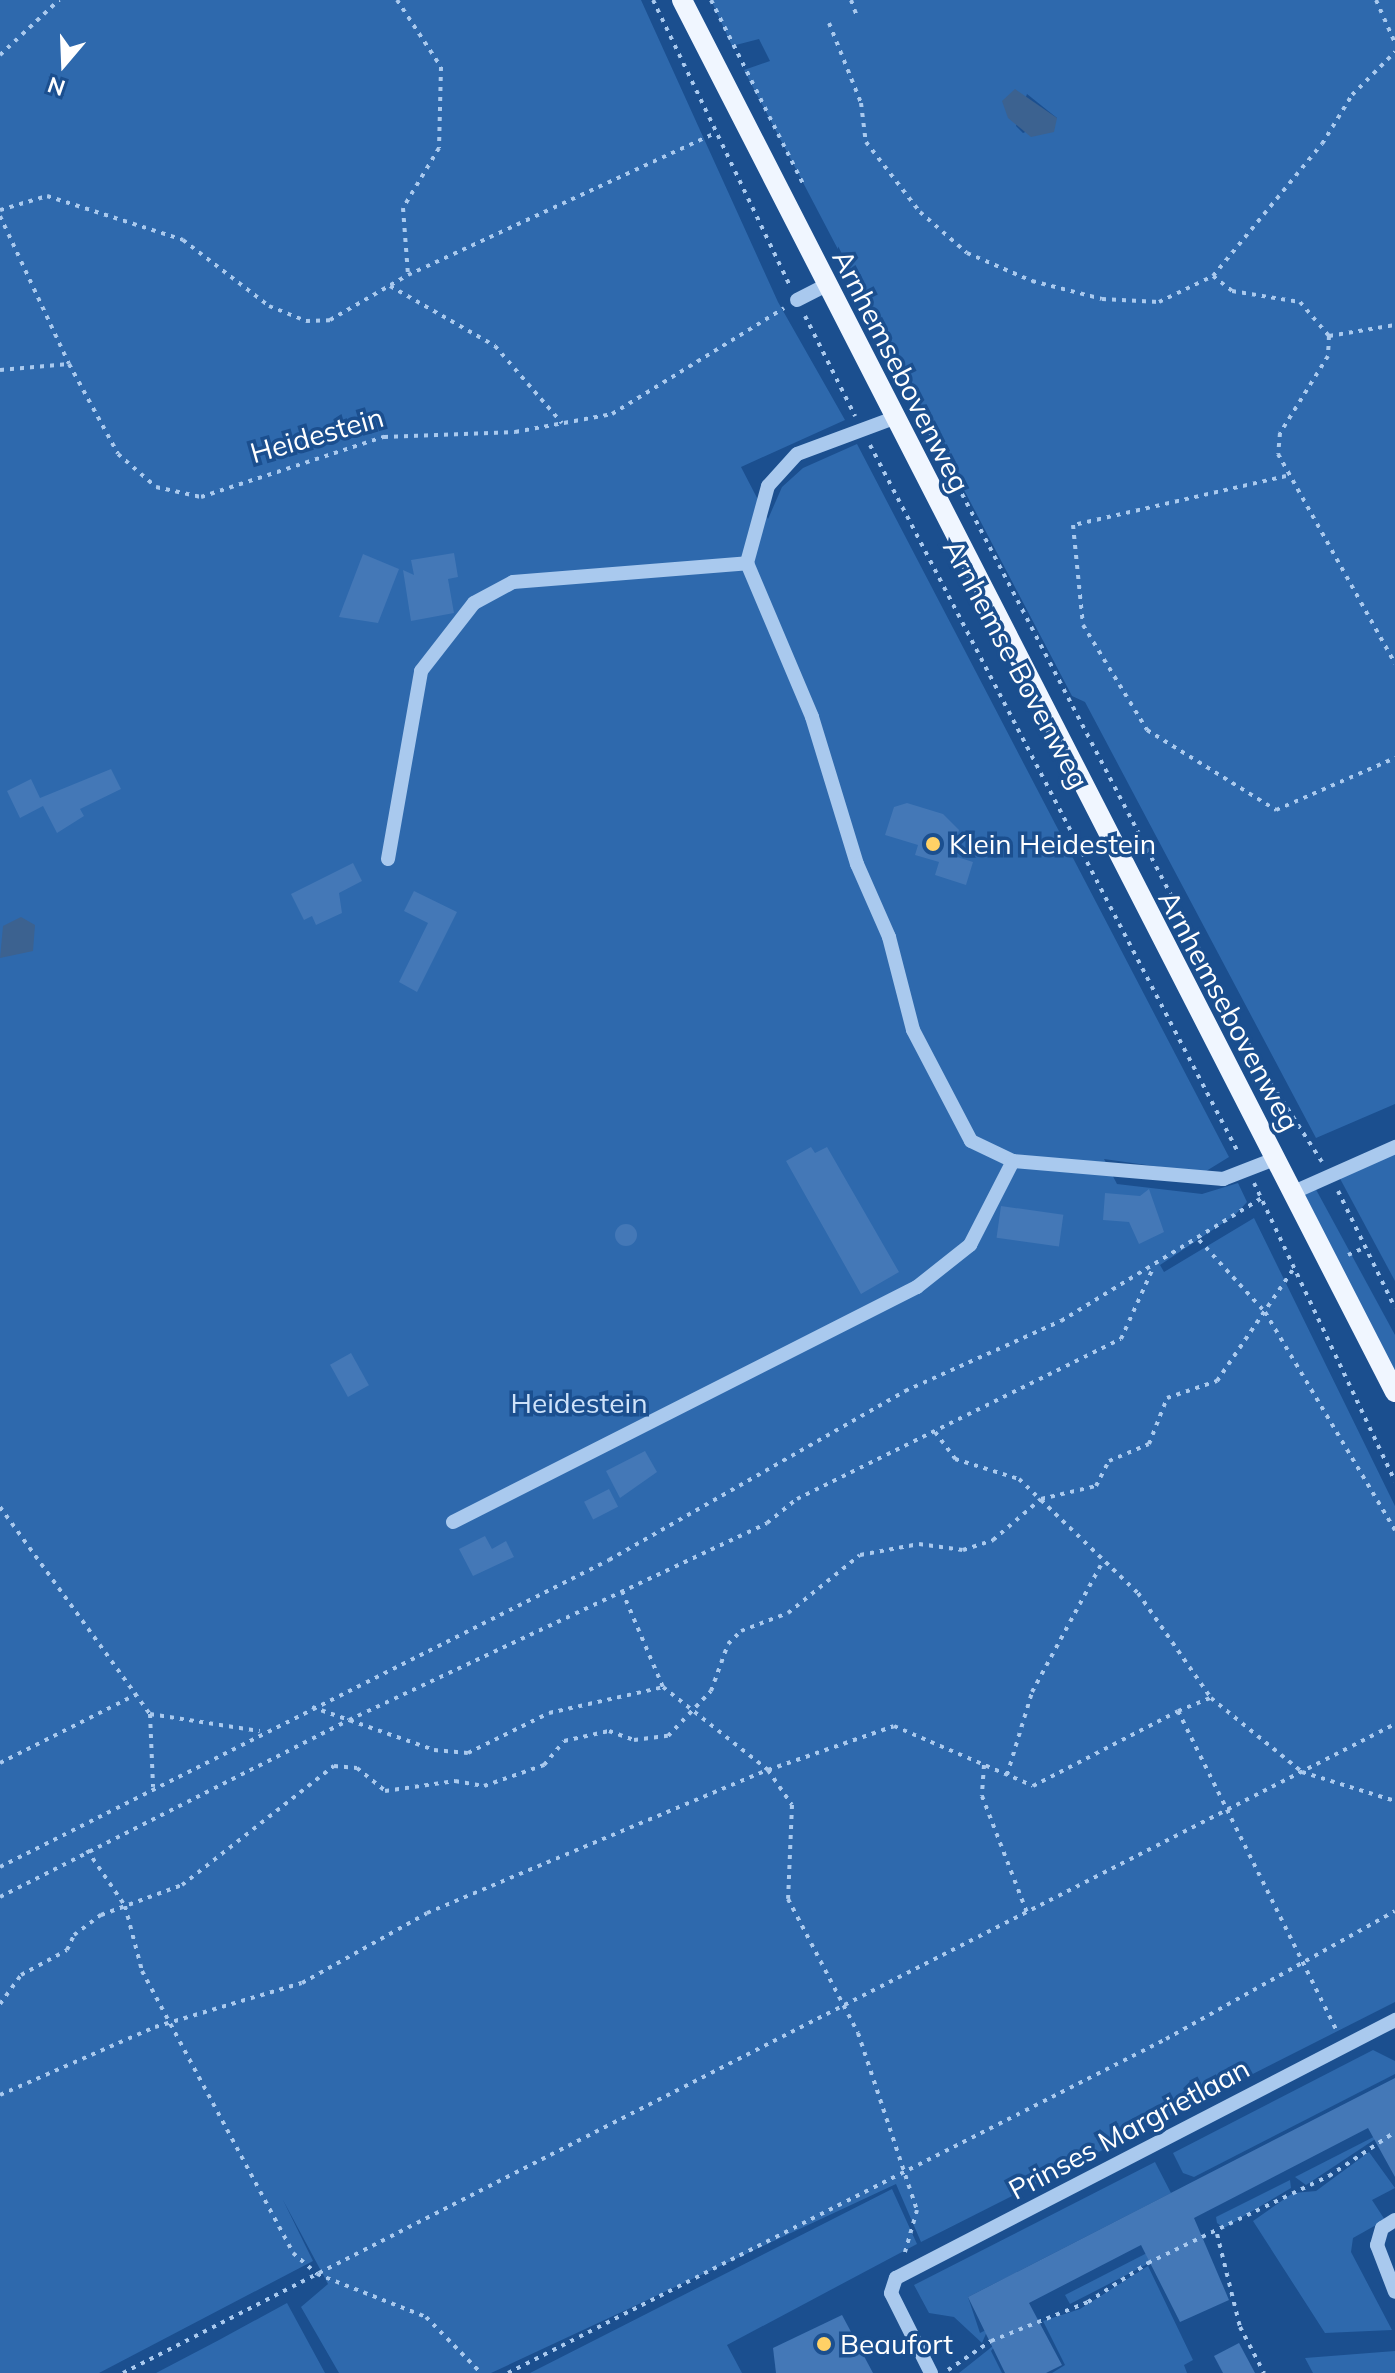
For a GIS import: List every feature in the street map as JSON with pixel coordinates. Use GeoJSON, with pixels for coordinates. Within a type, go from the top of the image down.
{"type":"FeatureCollection","features":[{"type":"Feature","properties":{"kind":"main road","name":"Arnhemsebovenweg"},"geometry":{"type":"LineString","coordinates":[[682,0],[1186,996],[1294,1192]]}},
{"type":"Feature","properties":{"kind":"main road"},"geometry":{"type":"LineString","coordinates":[[1294,1192],[1395,1392]]}},
{"type":"Feature","properties":{"kind":"street"},"geometry":{"type":"LineString","coordinates":[[797,300],[826,285]]}},
{"type":"Feature","properties":{"kind":"street"},"geometry":{"type":"LineString","coordinates":[[894,418],[864,433],[797,454],[768,486],[747,563],[812,717],[913,1030],[971,1141],[1013,1161],[1205,1179],[1248,1171],[1277,1158]]}},
{"type":"Feature","properties":{"kind":"street"},"geometry":{"type":"LineString","coordinates":[[388,859],[421,671],[474,603],[513,582],[747,563]]}},
{"type":"Feature","properties":{"kind":"street"},"geometry":{"type":"LineString","coordinates":[[1294,1192],[1395,1147]]}},
{"type":"Feature","properties":{"kind":"street"},"geometry":{"type":"LineString","coordinates":[[453,1522],[917,1287],[970,1245],[1013,1161]]}},
{"type":"Feature","properties":{"kind":"street","name":"Prinses Margrietlaan"},"geometry":{"type":"LineString","coordinates":[[894,2283],[1395,2020]]}},
{"type":"Feature","properties":{"kind":"street"},"geometry":{"type":"LineString","coordinates":[[1395,2220],[1382,2228],[1377,2245],[1395,2292]]}},
{"type":"Feature","properties":{"kind":"street"},"geometry":{"type":"LineString","coordinates":[[894,2283],[931,2373]]}},
{"type":"Feature","properties":{"kind":"path"},"geometry":{"type":"LineString","coordinates":[[0,55],[59,0]]}},
{"type":"Feature","properties":{"kind":"path"},"geometry":{"type":"LineString","coordinates":[[397,0],[441,67],[439,148],[403,208],[408,275]]}},
{"type":"Feature","properties":{"kind":"path","name":"Arnhemse Bovenweg"},"geometry":{"type":"LineString","coordinates":[[653,0],[715,133],[864,433],[1262,1197],[1395,1481]]}},
{"type":"Feature","properties":{"kind":"path"},"geometry":{"type":"LineString","coordinates":[[711,0],[804,187]]}},
{"type":"Feature","properties":{"kind":"path"},"geometry":{"type":"LineString","coordinates":[[851,0],[856,14]]}},
{"type":"Feature","properties":{"kind":"path"},"geometry":{"type":"LineString","coordinates":[[1376,0],[1395,43]]}},
{"type":"Feature","properties":{"kind":"path"},"geometry":{"type":"LineString","coordinates":[[829,23],[861,103],[866,142],[920,212],[967,253],[1102,299],[1159,302],[1213,276],[1322,144],[1352,95],[1395,52]]}},
{"type":"Feature","properties":{"kind":"path"},"geometry":{"type":"LineString","coordinates":[[0,213],[47,196],[183,240],[269,306],[306,321],[330,320],[408,275],[715,133]]}},
{"type":"Feature","properties":{"kind":"path","name":"Heidestein"},"geometry":{"type":"LineString","coordinates":[[0,213],[69,364],[118,454],[156,487],[201,497],[384,437],[562,423],[612,414],[797,300]]}},
{"type":"Feature","properties":{"kind":"path"},"geometry":{"type":"LineString","coordinates":[[1213,276],[1232,291],[1300,302],[1329,336],[1328,356],[1280,433],[1286,476],[1395,663]]}},
{"type":"Feature","properties":{"kind":"path"},"geometry":{"type":"LineString","coordinates":[[390,286],[495,346],[562,423]]}},
{"type":"Feature","properties":{"kind":"path"},"geometry":{"type":"LineString","coordinates":[[1329,336],[1395,325]]}},
{"type":"Feature","properties":{"kind":"path"},"geometry":{"type":"LineString","coordinates":[[0,370],[69,364]]}},
{"type":"Feature","properties":{"kind":"path"},"geometry":{"type":"LineString","coordinates":[[917,408],[1260,1066],[1330,1175],[1395,1308]]}},
{"type":"Feature","properties":{"kind":"path"},"geometry":{"type":"LineString","coordinates":[[1286,476],[1073,525],[1083,625],[1147,730],[1276,810],[1395,758]]}},
{"type":"Feature","properties":{"kind":"path"},"geometry":{"type":"LineString","coordinates":[[0,1867],[311,1707],[609,1560],[905,1391],[1061,1321],[1262,1197]]}},
{"type":"Feature","properties":{"kind":"path"},"geometry":{"type":"LineString","coordinates":[[1199,1240],[1265,1312],[1395,1530]]}},
{"type":"Feature","properties":{"kind":"path"},"geometry":{"type":"LineString","coordinates":[[0,1897],[87,1850],[349,1720],[622,1591],[1121,1339],[1153,1268]]}},
{"type":"Feature","properties":{"kind":"path"},"geometry":{"type":"LineString","coordinates":[[0,2004],[21,1975],[67,1950],[74,1935],[101,1915],[182,1885],[223,1859],[334,1766],[357,1768],[385,1791],[455,1781],[484,1786],[544,1765],[564,1741],[609,1731],[634,1740],[668,1736],[692,1711],[741,1631],[788,1613],[860,1555],[904,1545],[978,1545],[1041,1499],[1079,1496],[1096,1486],[1109,1461],[1149,1444],[1167,1398],[1217,1381],[1294,1268]]}},
{"type":"Feature","properties":{"kind":"path"},"geometry":{"type":"LineString","coordinates":[[935,1432],[955,1459],[1019,1479],[1041,1499],[1101,1565],[1138,1593],[1211,1698],[1302,1772],[1395,1801]]}},
{"type":"Feature","properties":{"kind":"path"},"geometry":{"type":"LineString","coordinates":[[0,1507],[141,1692],[150,1714],[153,1787]]}},
{"type":"Feature","properties":{"kind":"path"},"geometry":{"type":"LineString","coordinates":[[1007,1775],[1032,1692],[1101,1565]]}},
{"type":"Feature","properties":{"kind":"path"},"geometry":{"type":"LineString","coordinates":[[622,1591],[663,1687],[768,1770],[792,1805],[788,1899],[817,1946],[842,2012],[858,2033],[917,2210],[894,2283]]}},
{"type":"Feature","properties":{"kind":"path"},"geometry":{"type":"LineString","coordinates":[[311,1707],[468,1753],[549,1713],[663,1687]]}},
{"type":"Feature","properties":{"kind":"path"},"geometry":{"type":"LineString","coordinates":[[0,1763],[141,1692]]}},
{"type":"Feature","properties":{"kind":"path"},"geometry":{"type":"LineString","coordinates":[[0,2095],[173,2022],[302,1983],[427,1913],[768,1770],[894,1726],[1033,1786],[1178,1711],[1211,1698]]}},
{"type":"Feature","properties":{"kind":"path"},"geometry":{"type":"LineString","coordinates":[[1178,1711],[1345,2046]]}},
{"type":"Feature","properties":{"kind":"path"},"geometry":{"type":"LineString","coordinates":[[150,1714],[263,1732]]}},
{"type":"Feature","properties":{"kind":"path"},"geometry":{"type":"LineString","coordinates":[[123,2373],[842,2012],[1395,1724]]}},
{"type":"Feature","properties":{"kind":"path"},"geometry":{"type":"LineString","coordinates":[[984,1765],[982,1796],[1028,1915]]}},
{"type":"Feature","properties":{"kind":"path"},"geometry":{"type":"LineString","coordinates":[[87,1850],[125,1906],[142,1971],[173,2022],[293,2253],[317,2274],[426,2317],[481,2373]]}},
{"type":"Feature","properties":{"kind":"path"},"geometry":{"type":"LineString","coordinates":[[508,2373],[1304,1966],[1395,1911]]}},
{"type":"Feature","properties":{"kind":"path"},"geometry":{"type":"LineString","coordinates":[[942,2373],[991,2341],[1088,2302],[1148,2263],[1217,2234],[1395,2132]]}},
{"type":"Feature","properties":{"kind":"path"},"geometry":{"type":"LineString","coordinates":[[1217,2234],[1240,2327],[1264,2373]]}},
{"type":"Feature","properties":{"kind":"green space","name":"Heidestein"},"geometry":{"type":"Polygon","coordinates":[[[0,0],[641,0],[778,302],[845,420],[741,467],[768,519],[782,487],[803,468],[857,444],[1229,1157],[1203,1173],[1104,1159],[1117,1184],[1202,1194],[1238,1183],[1247,1202],[1235,1215],[1160,1265],[1164,1272],[1254,1218],[1395,1506],[1395,2002],[921,2242],[896,2184],[491,2373],[339,2373],[301,2307],[328,2284],[283,2200],[313,2261],[99,2373],[0,2373],[0,0]]]}},
{"type":"Feature","properties":{"kind":"green space"},"geometry":{"type":"Polygon","coordinates":[[[711,0],[1395,0],[1395,1104],[1316,1138],[1085,702],[1072,696],[744,70],[770,61],[759,39],[732,46],[711,0]],[[1027,94],[1016,126],[1023,133],[1057,118],[1027,94]]]}},
{"type":"Feature","properties":{"kind":"green space"},"geometry":{"type":"Polygon","coordinates":[[[1395,1148],[1395,1281],[1337,1173],[1395,1148]]]}},
{"type":"Feature","properties":{"kind":"green space"},"geometry":{"type":"Polygon","coordinates":[[[1313,1184],[1395,1335],[1395,1371],[1302,1195],[1313,1184]]]}},
{"type":"Feature","properties":{"kind":"green space"},"geometry":{"type":"Polygon","coordinates":[[[1373,2050],[1395,2061],[1395,2074],[1194,2177],[1183,2173],[1173,2153],[1373,2050]]]}},
{"type":"Feature","properties":{"kind":"green space"},"geometry":{"type":"Polygon","coordinates":[[[1395,2126],[1306,2185],[1295,2177],[1395,2126]]]}},
{"type":"Feature","properties":{"kind":"green space"},"geometry":{"type":"Polygon","coordinates":[[[1369,2152],[1395,2188],[1372,2200],[1385,2220],[1353,2238],[1351,2252],[1392,2330],[1325,2333],[1253,2221],[1293,2193],[1316,2191],[1369,2152]]]}},
{"type":"Feature","properties":{"kind":"green space"},"geometry":{"type":"Polygon","coordinates":[[[1155,2162],[1171,2193],[968,2297],[980,2333],[988,2329],[982,2343],[954,2317],[929,2313],[914,2285],[1155,2162]]]}},
{"type":"Feature","properties":{"kind":"green space"},"geometry":{"type":"Polygon","coordinates":[[[1290,2180],[1291,2188],[1224,2228],[1217,2223],[1216,2217],[1290,2180]]]}},
{"type":"Feature","properties":{"kind":"green space"},"geometry":{"type":"Polygon","coordinates":[[[892,2189],[917,2244],[727,2345],[742,2373],[530,2373],[892,2189]]]}},
{"type":"Feature","properties":{"kind":"green space"},"geometry":{"type":"Polygon","coordinates":[[[1186,2233],[1169,2253],[1070,2304],[1065,2295],[1186,2233]]]}},
{"type":"Feature","properties":{"kind":"green space"},"geometry":{"type":"Polygon","coordinates":[[[1148,2266],[1193,2360],[1184,2365],[1187,2373],[1052,2373],[1065,2365],[1043,2321],[1080,2309],[1148,2266]]]}},
{"type":"Feature","properties":{"kind":"green space"},"geometry":{"type":"Polygon","coordinates":[[[287,2303],[325,2373],[156,2373],[219,2340],[287,2303]]]}},
{"type":"Feature","properties":{"kind":"green space"},"geometry":{"type":"Polygon","coordinates":[[[998,2342],[991,2351],[1002,2373],[959,2373],[998,2342]]]}},
{"type":"Feature","properties":{"kind":"green space"},"geometry":{"type":"Polygon","coordinates":[[[1395,2351],[1395,2373],[1313,2373],[1305,2358],[1395,2351]]]}},
{"type":"Feature","properties":{"kind":"shaded area"},"geometry":{"type":"Polygon","coordinates":[[[1015,89],[1057,118],[1054,132],[1031,137],[1008,118],[1002,101],[1015,89]]]}},
{"type":"Feature","properties":{"kind":"shaded area"},"geometry":{"type":"Polygon","coordinates":[[[21,917],[35,925],[33,951],[0,958],[3,926],[21,917]]]}},
{"type":"Feature","properties":{"kind":"building"},"geometry":{"type":"Polygon","coordinates":[[[454,553],[458,577],[448,579],[454,613],[411,621],[403,570],[414,575],[411,560],[454,553]]]}},
{"type":"Feature","properties":{"kind":"building"},"geometry":{"type":"Polygon","coordinates":[[[363,554],[399,569],[378,623],[339,617],[363,554]]]}},
{"type":"Feature","properties":{"kind":"building"},"geometry":{"type":"Polygon","coordinates":[[[111,769],[121,789],[80,809],[84,816],[57,833],[43,806],[20,818],[7,791],[31,779],[40,798],[111,769]]]}},
{"type":"Feature","properties":{"kind":"building","name":"Klein Heidestein"},"geometry":{"type":"Polygon","coordinates":[[[907,803],[943,814],[959,830],[951,855],[973,862],[966,885],[935,875],[939,862],[915,855],[918,845],[885,835],[894,807],[907,803]]]}},
{"type":"Feature","properties":{"kind":"building"},"geometry":{"type":"Polygon","coordinates":[[[353,863],[362,881],[339,893],[342,913],[316,925],[312,916],[304,920],[291,894],[353,863]]]}},
{"type":"Feature","properties":{"kind":"building"},"geometry":{"type":"Polygon","coordinates":[[[414,891],[457,912],[417,992],[399,982],[428,923],[404,911],[414,891]]]}},
{"type":"Feature","properties":{"kind":"building"},"geometry":{"type":"Polygon","coordinates":[[[811,1147],[815,1153],[827,1147],[899,1272],[861,1294],[786,1161],[811,1147]]]}},
{"type":"Feature","properties":{"kind":"building"},"geometry":{"type":"Polygon","coordinates":[[[1149,1189],[1164,1232],[1139,1244],[1129,1222],[1103,1220],[1105,1193],[1140,1196],[1149,1189]]]}},
{"type":"Feature","properties":{"kind":"building"},"geometry":{"type":"Polygon","coordinates":[[[1001,1206],[1063,1215],[1059,1246],[997,1238],[1001,1206]]]}},
{"type":"Feature","properties":{"kind":"building"},"geometry":{"type":"Polygon","coordinates":[[[626,1224],[634,1227],[637,1235],[634,1243],[626,1246],[618,1243],[615,1235],[618,1227],[626,1224]]]}},
{"type":"Feature","properties":{"kind":"building"},"geometry":{"type":"Polygon","coordinates":[[[351,1353],[369,1385],[348,1397],[330,1365],[351,1353]]]}},
{"type":"Feature","properties":{"kind":"building"},"geometry":{"type":"Polygon","coordinates":[[[645,1451],[657,1472],[620,1498],[606,1471],[645,1451]]]}},
{"type":"Feature","properties":{"kind":"building"},"geometry":{"type":"Polygon","coordinates":[[[609,1489],[618,1507],[593,1520],[584,1502],[609,1489]]]}},
{"type":"Feature","properties":{"kind":"building"},"geometry":{"type":"Polygon","coordinates":[[[485,1536],[492,1549],[506,1541],[514,1557],[473,1576],[459,1549],[485,1536]]]}},
{"type":"Feature","properties":{"kind":"building"},"geometry":{"type":"Polygon","coordinates":[[[1395,2078],[1395,2177],[1368,2128],[1194,2218],[1229,2300],[1180,2322],[1141,2245],[1029,2303],[1062,2365],[1046,2373],[1005,2373],[968,2297],[1395,2078]]]}},
{"type":"Feature","properties":{"kind":"building","name":"Beaufort"},"geometry":{"type":"Polygon","coordinates":[[[842,2315],[873,2373],[776,2373],[773,2348],[842,2315]]]}},
{"type":"Feature","properties":{"kind":"building"},"geometry":{"type":"Polygon","coordinates":[[[1239,2343],[1255,2373],[1223,2373],[1214,2356],[1239,2343]]]}},
{"type":"Feature","properties":{"kind":"place","name":"Klein Heidestein"},"geometry":{"type":"Point","coordinates":[933,844]}},
{"type":"Feature","properties":{"kind":"place","name":"Beaufort"},"geometry":{"type":"Point","coordinates":[824,2344]}}]}
